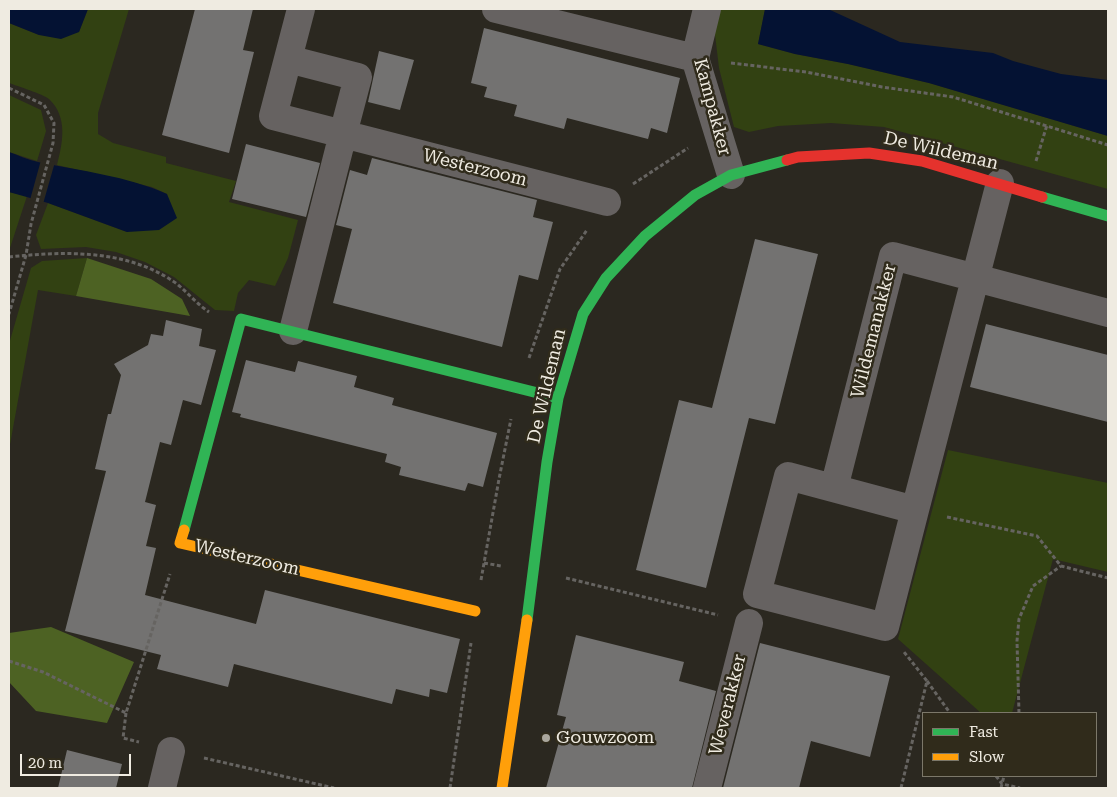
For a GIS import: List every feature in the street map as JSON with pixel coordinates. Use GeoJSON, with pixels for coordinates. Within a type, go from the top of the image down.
{"type":"FeatureCollection","features":[{"type":"Feature","properties":{"kind":"street","name":"Westerzoom"},"geometry":{"type":"LineString","coordinates":[[301,9],[273,116],[607,202]]}},
{"type":"Feature","properties":{"kind":"street"},"geometry":{"type":"LineString","coordinates":[[496,9],[696,58]]}},
{"type":"Feature","properties":{"kind":"street","name":"Kampakker"},"geometry":{"type":"LineString","coordinates":[[707,9],[696,58],[731,175]]}},
{"type":"Feature","properties":{"kind":"street"},"geometry":{"type":"LineString","coordinates":[[288,59],[358,77],[293,331]]}},
{"type":"Feature","properties":{"kind":"street","name":"De Wildeman"},"geometry":{"type":"LineString","coordinates":[[502,788],[534,571],[547,462],[558,398],[583,314],[606,278],[645,236],[695,195],[731,175],[798,157],[869,152],[922,161],[1108,216]]}},
{"type":"Feature","properties":{"kind":"street"},"geometry":{"type":"LineString","coordinates":[[915,510],[788,476],[758,594],[885,627],[1000,183]]}},
{"type":"Feature","properties":{"kind":"street","name":"Wildemanakker"},"geometry":{"type":"LineString","coordinates":[[834,488],[894,256],[1108,313]]}},
{"type":"Feature","properties":{"kind":"street","name":"Westerzoom"},"geometry":{"type":"LineString","coordinates":[[241,319],[180,543],[476,611]]}},
{"type":"Feature","properties":{"kind":"street"},"geometry":{"type":"LineString","coordinates":[[241,319],[558,398]]}},
{"type":"Feature","properties":{"kind":"street","name":"Weverakker"},"geometry":{"type":"LineString","coordinates":[[707,788],[749,623]]}},
{"type":"Feature","properties":{"kind":"street"},"geometry":{"type":"LineString","coordinates":[[162,788],[171,751]]}},
{"type":"Feature","properties":{"kind":"path"},"geometry":{"type":"LineString","coordinates":[[696,58],[806,72],[882,87],[953,96],[1108,145]]}},
{"type":"Feature","properties":{"kind":"path"},"geometry":{"type":"LineString","coordinates":[[9,88],[44,104],[54,123],[53,143],[31,224],[26,255],[9,314]]}},
{"type":"Feature","properties":{"kind":"path"},"geometry":{"type":"LineString","coordinates":[[9,257],[94,254],[139,264],[176,284],[208,312],[241,319]]}},
{"type":"Feature","properties":{"kind":"path"},"geometry":{"type":"LineString","coordinates":[[915,510],[1037,536],[1061,566],[1108,578]]}},
{"type":"Feature","properties":{"kind":"path"},"geometry":{"type":"LineString","coordinates":[[180,543],[126,713],[123,738],[171,751],[334,788]]}},
{"type":"Feature","properties":{"kind":"path"},"geometry":{"type":"LineString","coordinates":[[484,563],[534,571],[749,623]]}},
{"type":"Feature","properties":{"kind":"path"},"geometry":{"type":"LineString","coordinates":[[1019,712],[1017,641],[1019,619],[1033,586],[1061,566]]}},
{"type":"Feature","properties":{"kind":"path"},"geometry":{"type":"LineString","coordinates":[[885,627],[949,712]]}},
{"type":"Feature","properties":{"kind":"path"},"geometry":{"type":"LineString","coordinates":[[9,661],[43,672],[126,713]]}},
{"type":"Feature","properties":{"kind":"path"},"geometry":{"type":"LineString","coordinates":[[901,788],[927,681]]}},
{"type":"Feature","properties":{"kind":"path"},"geometry":{"type":"LineString","coordinates":[[1001,786],[1020,788]]}},
{"type":"Feature","properties":{"kind":"green space"},"geometry":{"type":"Polygon","coordinates":[[[88,9],[129,9],[98,113],[98,134],[113,143],[166,157],[166,163],[236,181],[229,202],[298,220],[288,258],[275,286],[249,280],[238,293],[234,311],[215,310],[174,277],[145,262],[116,252],[86,247],[41,249],[36,235],[48,203],[127,232],[167,194],[152,187],[57,165],[61,148],[62,130],[59,114],[55,106],[46,97],[9,83],[9,23],[39,35],[79,32],[88,9]]]}},
{"type":"Feature","properties":{"kind":"green space"},"geometry":{"type":"Polygon","coordinates":[[[718,9],[765,9],[758,44],[795,54],[929,83],[1108,136],[1108,189],[884,127],[831,123],[778,126],[749,132],[734,127],[719,68],[714,26],[718,9]]]}},
{"type":"Feature","properties":{"kind":"green space"},"geometry":{"type":"Polygon","coordinates":[[[9,95],[41,110],[46,131],[37,161],[9,152],[9,95]]]}},
{"type":"Feature","properties":{"kind":"green space"},"geometry":{"type":"Polygon","coordinates":[[[9,192],[27,196],[9,251],[9,192]]]}},
{"type":"Feature","properties":{"kind":"green space"},"geometry":{"type":"Polygon","coordinates":[[[87,258],[76,296],[38,290],[9,450],[9,344],[31,268],[42,261],[87,258]]]}},
{"type":"Feature","properties":{"kind":"green space"},"geometry":{"type":"Polygon","coordinates":[[[87,258],[151,279],[182,299],[190,316],[76,296],[87,258]]]}},
{"type":"Feature","properties":{"kind":"green space"},"geometry":{"type":"Polygon","coordinates":[[[948,450],[1108,483],[1108,572],[1053,559],[1012,712],[980,712],[898,639],[948,450]]]}},
{"type":"Feature","properties":{"kind":"green space"},"geometry":{"type":"Polygon","coordinates":[[[51,627],[134,662],[107,723],[36,711],[9,682],[9,633],[51,627]]]}},
{"type":"Feature","properties":{"kind":"water"},"geometry":{"type":"Polygon","coordinates":[[[9,9],[88,9],[79,32],[61,39],[39,35],[9,23],[9,9]]]}},
{"type":"Feature","properties":{"kind":"water"},"geometry":{"type":"Polygon","coordinates":[[[765,9],[828,9],[900,42],[993,53],[1013,61],[1061,74],[1108,80],[1108,136],[929,83],[795,54],[758,44],[765,9]]]}},
{"type":"Feature","properties":{"kind":"water"},"geometry":{"type":"Polygon","coordinates":[[[9,152],[34,161],[104,175],[152,188],[167,194],[177,218],[159,230],[127,232],[48,203],[9,192],[9,152]]]}},
{"type":"Feature","properties":{"kind":"pier"},"geometry":{"type":"Polygon","coordinates":[[[41,160],[55,162],[43,204],[30,200],[41,160]]]}},
{"type":"Feature","properties":{"kind":"building"},"geometry":{"type":"Polygon","coordinates":[[[195,9],[253,9],[243,50],[254,52],[229,153],[162,135],[195,9]]]}},
{"type":"Feature","properties":{"kind":"building"},"geometry":{"type":"Polygon","coordinates":[[[484,28],[680,78],[667,133],[651,128],[648,139],[567,118],[564,129],[514,116],[517,105],[484,97],[487,87],[471,83],[484,28]]]}},
{"type":"Feature","properties":{"kind":"building"},"geometry":{"type":"Polygon","coordinates":[[[379,51],[414,60],[400,110],[368,102],[379,51]]]}},
{"type":"Feature","properties":{"kind":"building"},"geometry":{"type":"Polygon","coordinates":[[[246,144],[320,163],[306,217],[232,199],[246,144]]]}},
{"type":"Feature","properties":{"kind":"building"},"geometry":{"type":"Polygon","coordinates":[[[372,158],[537,200],[533,217],[553,222],[538,280],[519,275],[502,347],[333,303],[352,229],[336,225],[350,170],[367,175],[372,158]]]}},
{"type":"Feature","properties":{"kind":"building"},"geometry":{"type":"Polygon","coordinates":[[[755,239],[818,254],[775,424],[749,418],[706,588],[636,570],[679,400],[712,408],[755,239]]]}},
{"type":"Feature","properties":{"kind":"building"},"geometry":{"type":"Polygon","coordinates":[[[166,320],[202,329],[199,346],[216,350],[201,405],[183,400],[171,445],[160,442],[145,502],[156,505],[146,546],[156,548],[145,595],[256,624],[265,590],[460,639],[447,693],[430,689],[429,697],[396,689],[392,704],[234,664],[228,687],[157,669],[161,655],[65,631],[106,471],[95,469],[108,414],[111,414],[121,375],[114,364],[148,345],[151,334],[163,336],[166,320]]]}},
{"type":"Feature","properties":{"kind":"building"},"geometry":{"type":"Polygon","coordinates":[[[986,324],[1108,355],[1108,422],[970,387],[986,324]]]}},
{"type":"Feature","properties":{"kind":"building"},"geometry":{"type":"Polygon","coordinates":[[[246,360],[295,372],[298,361],[357,376],[354,387],[394,398],[392,405],[497,433],[483,487],[468,483],[465,491],[399,475],[401,467],[385,462],[387,454],[240,417],[241,414],[232,412],[246,360]]]}},
{"type":"Feature","properties":{"kind":"building"},"geometry":{"type":"Polygon","coordinates":[[[576,635],[684,662],[679,681],[716,691],[692,788],[546,788],[566,717],[557,715],[576,635]]]}},
{"type":"Feature","properties":{"kind":"building"},"geometry":{"type":"Polygon","coordinates":[[[760,643],[890,676],[870,757],[811,741],[799,788],[723,788],[760,643]]]}},
{"type":"Feature","properties":{"kind":"building"},"geometry":{"type":"Polygon","coordinates":[[[67,750],[122,764],[116,788],[58,788],[67,750]]]}},
{"type":"Feature","properties":{"kind":"traffic: fast"},"geometry":{"type":"LineString","coordinates":[[527,620],[547,462],[558,398],[583,314],[606,278],[645,236],[695,195],[731,175],[787,160]]}},
{"type":"Feature","properties":{"kind":"traffic: fast"},"geometry":{"type":"LineString","coordinates":[[1042,197],[1108,216]]}},
{"type":"Feature","properties":{"kind":"traffic: fast"},"geometry":{"type":"LineString","coordinates":[[184,530],[241,319],[558,398]]}},
{"type":"Feature","properties":{"kind":"traffic: slow"},"geometry":{"type":"LineString","coordinates":[[184,530],[180,543],[475,611]]}},
{"type":"Feature","properties":{"kind":"traffic: slow"},"geometry":{"type":"LineString","coordinates":[[502,788],[527,620]]}},
{"type":"Feature","properties":{"kind":"traffic: jam"},"geometry":{"type":"LineString","coordinates":[[787,160],[798,157],[869,153],[922,161],[1042,197]]}},
{"type":"Feature","properties":{"kind":"place","name":"Gouwzoom"},"geometry":{"type":"Point","coordinates":[546,738]}}]}
